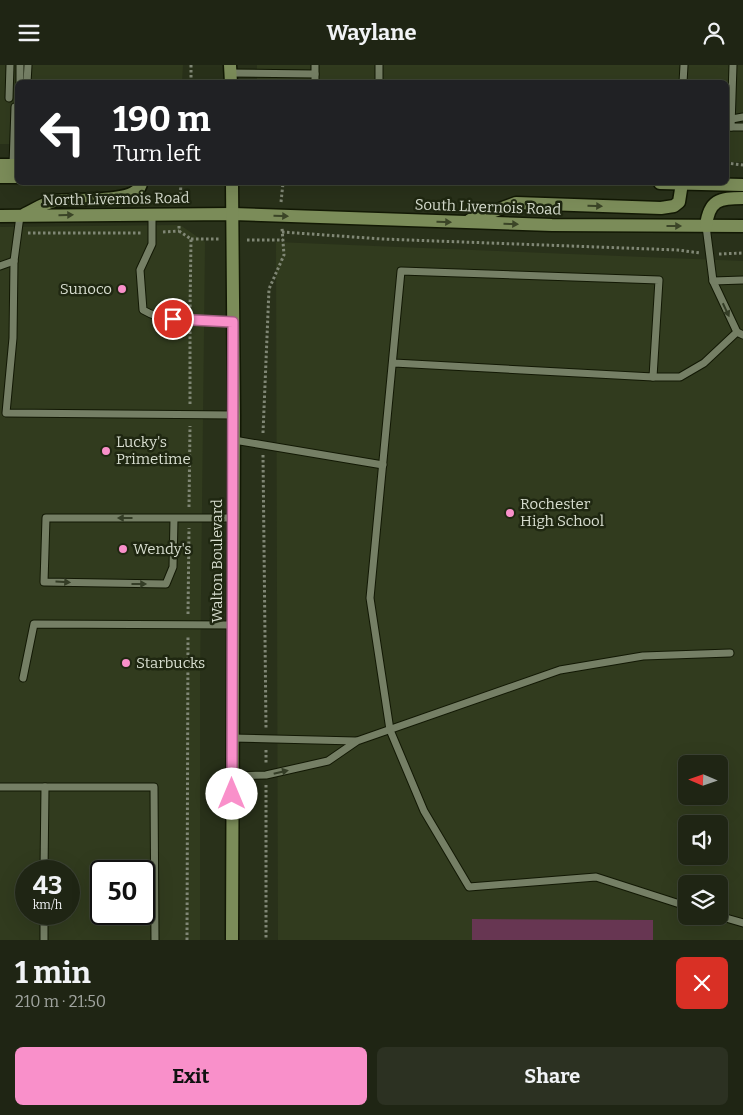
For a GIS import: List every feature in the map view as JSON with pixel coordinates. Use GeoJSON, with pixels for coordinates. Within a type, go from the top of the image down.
{"type":"FeatureCollection","features":[{"type":"Feature","properties":{"kind":"main road"},"geometry":{"type":"LineString","coordinates":[[0,165],[15,169]]}},
{"type":"Feature","properties":{"kind":"main road"},"geometry":{"type":"LineString","coordinates":[[0,177],[15,170]]}},
{"type":"Feature","properties":{"kind":"main road"},"geometry":{"type":"LineString","coordinates":[[20,216],[52,201],[121,198],[136,192],[141,185]]}},
{"type":"Feature","properties":{"kind":"main road","name":"Walton Boulevard"},"geometry":{"type":"LineString","coordinates":[[232,185],[234,518],[232,940]]}},
{"type":"Feature","properties":{"kind":"main road"},"geometry":{"type":"LineString","coordinates":[[463,222],[516,203],[661,208],[679,202],[682,185]]}},
{"type":"Feature","properties":{"kind":"main road"},"geometry":{"type":"LineString","coordinates":[[729,185],[743,185]]}},
{"type":"Feature","properties":{"kind":"main road"},"geometry":{"type":"LineString","coordinates":[[706,226],[708,212],[715,203],[728,198],[743,198]]}},
{"type":"Feature","properties":{"kind":"main road","name":"North Livernois Road"},"geometry":{"type":"LineString","coordinates":[[0,216],[233,214]]}},
{"type":"Feature","properties":{"kind":"main road","name":"South Livernois Road"},"geometry":{"type":"LineString","coordinates":[[233,214],[552,225],[743,226]]}},
{"type":"Feature","properties":{"kind":"lane"},"geometry":{"type":"LineString","coordinates":[[9,98],[10,65]]}},
{"type":"Feature","properties":{"kind":"lane"},"geometry":{"type":"LineString","coordinates":[[20,65],[20,80]]}},
{"type":"Feature","properties":{"kind":"lane"},"geometry":{"type":"LineString","coordinates":[[27,80],[28,65]]}},
{"type":"Feature","properties":{"kind":"lane"},"geometry":{"type":"LineString","coordinates":[[231,74],[315,79],[315,65]]}},
{"type":"Feature","properties":{"kind":"lane"},"geometry":{"type":"LineString","coordinates":[[379,65],[379,80]]}},
{"type":"Feature","properties":{"kind":"lane"},"geometry":{"type":"LineString","coordinates":[[683,80],[684,65]]}},
{"type":"Feature","properties":{"kind":"lane"},"geometry":{"type":"LineString","coordinates":[[730,124],[733,65]]}},
{"type":"Feature","properties":{"kind":"lane"},"geometry":{"type":"LineString","coordinates":[[14,107],[15,138]]}},
{"type":"Feature","properties":{"kind":"lane"},"geometry":{"type":"LineString","coordinates":[[730,124],[743,117]]}},
{"type":"Feature","properties":{"kind":"lane"},"geometry":{"type":"LineString","coordinates":[[730,124],[743,127]]}},
{"type":"Feature","properties":{"kind":"lane"},"geometry":{"type":"LineString","coordinates":[[152,215],[152,244],[140,270],[143,310],[155,317],[190,321],[233,322]]}},
{"type":"Feature","properties":{"kind":"lane"},"geometry":{"type":"LineString","coordinates":[[20,216],[14,261],[13,338],[6,413],[234,415]]}},
{"type":"Feature","properties":{"kind":"lane"},"geometry":{"type":"LineString","coordinates":[[394,363],[680,377],[704,363],[740,334],[713,281],[706,226]]}},
{"type":"Feature","properties":{"kind":"lane"},"geometry":{"type":"LineString","coordinates":[[0,266],[14,261]]}},
{"type":"Feature","properties":{"kind":"lane"},"geometry":{"type":"LineString","coordinates":[[652,377],[659,280],[401,271],[394,363],[370,598],[390,730],[424,811],[469,887],[596,877],[678,903]]}},
{"type":"Feature","properties":{"kind":"lane"},"geometry":{"type":"LineString","coordinates":[[713,281],[743,280]]}},
{"type":"Feature","properties":{"kind":"lane"},"geometry":{"type":"LineString","coordinates":[[234,440],[383,465]]}},
{"type":"Feature","properties":{"kind":"lane"},"geometry":{"type":"LineString","coordinates":[[174,519],[173,567],[166,584],[44,581],[46,518],[234,518]]}},
{"type":"Feature","properties":{"kind":"lane"},"geometry":{"type":"LineString","coordinates":[[23,678],[34,624],[233,625]]}},
{"type":"Feature","properties":{"kind":"lane"},"geometry":{"type":"LineString","coordinates":[[232,775],[266,775],[328,761],[357,741],[560,670],[643,656],[730,653]]}},
{"type":"Feature","properties":{"kind":"lane"},"geometry":{"type":"LineString","coordinates":[[232,738],[357,741]]}},
{"type":"Feature","properties":{"kind":"lane"},"geometry":{"type":"LineString","coordinates":[[0,787],[154,787],[154,940]]}},
{"type":"Feature","properties":{"kind":"lane"},"geometry":{"type":"LineString","coordinates":[[44,787],[44,860]]}},
{"type":"Feature","properties":{"kind":"lane"},"geometry":{"type":"LineString","coordinates":[[728,919],[743,923]]}},
{"type":"Feature","properties":{"kind":"lane"},"geometry":{"type":"LineString","coordinates":[[44,925],[44,940]]}},
{"type":"Feature","properties":{"kind":"path"},"geometry":{"type":"LineString","coordinates":[[191,65],[191,80]]}},
{"type":"Feature","properties":{"kind":"path"},"geometry":{"type":"LineString","coordinates":[[729,163],[743,165]]}},
{"type":"Feature","properties":{"kind":"path"},"geometry":{"type":"LineString","coordinates":[[179,231],[181,185]]}},
{"type":"Feature","properties":{"kind":"path"},"geometry":{"type":"LineString","coordinates":[[266,940],[266,738],[262,445],[269,289],[284,255],[280,216],[283,185]]}},
{"type":"Feature","properties":{"kind":"path"},"geometry":{"type":"LineString","coordinates":[[18,234],[35,232],[179,231],[191,239],[187,940]]}},
{"type":"Feature","properties":{"kind":"path"},"geometry":{"type":"LineString","coordinates":[[282,233],[392,240],[678,250],[693,253]]}},
{"type":"Feature","properties":{"kind":"path"},"geometry":{"type":"LineString","coordinates":[[734,254],[743,253]]}},
{"type":"Feature","properties":{"kind":"shaded area"},"geometry":{"type":"Polygon","coordinates":[[[0,65],[183,65],[182,80],[15,80],[15,144],[0,144],[0,65]]]}},
{"type":"Feature","properties":{"kind":"shaded area"},"geometry":{"type":"Polygon","coordinates":[[[257,65],[743,65],[743,162],[729,162],[729,80],[257,80],[257,65]]]}},
{"type":"Feature","properties":{"kind":"shaded area"},"geometry":{"type":"Polygon","coordinates":[[[180,225],[205,242],[200,683],[200,940],[0,940],[0,227],[180,225]]]}},
{"type":"Feature","properties":{"kind":"shaded area","name":"Rochester High School"},"geometry":{"type":"Polygon","coordinates":[[[276,242],[743,261],[743,940],[278,940],[276,242]]]}},
{"type":"Feature","properties":{"kind":"shaded area"},"geometry":{"type":"Polygon","coordinates":[[[472,919],[653,920],[653,940],[472,940],[472,919]]]}},
{"type":"Feature","properties":{"kind":"place","name":"Sunoco"},"geometry":{"type":"Point","coordinates":[122,289]}},
{"type":"Feature","properties":{"kind":"place","name":"Lucky's Primetime"},"geometry":{"type":"Point","coordinates":[106,451]}},
{"type":"Feature","properties":{"kind":"place","name":"Rochester High School"},"geometry":{"type":"Point","coordinates":[510,513]}},
{"type":"Feature","properties":{"kind":"place","name":"Wendy's"},"geometry":{"type":"Point","coordinates":[123,549]}},
{"type":"Feature","properties":{"kind":"place","name":"Starbucks"},"geometry":{"type":"Point","coordinates":[126,663]}},
{"type":"Feature","properties":{"kind":"route"},"geometry":{"type":"LineString","coordinates":[[173,319],[233,322],[232,794]]}}]}
